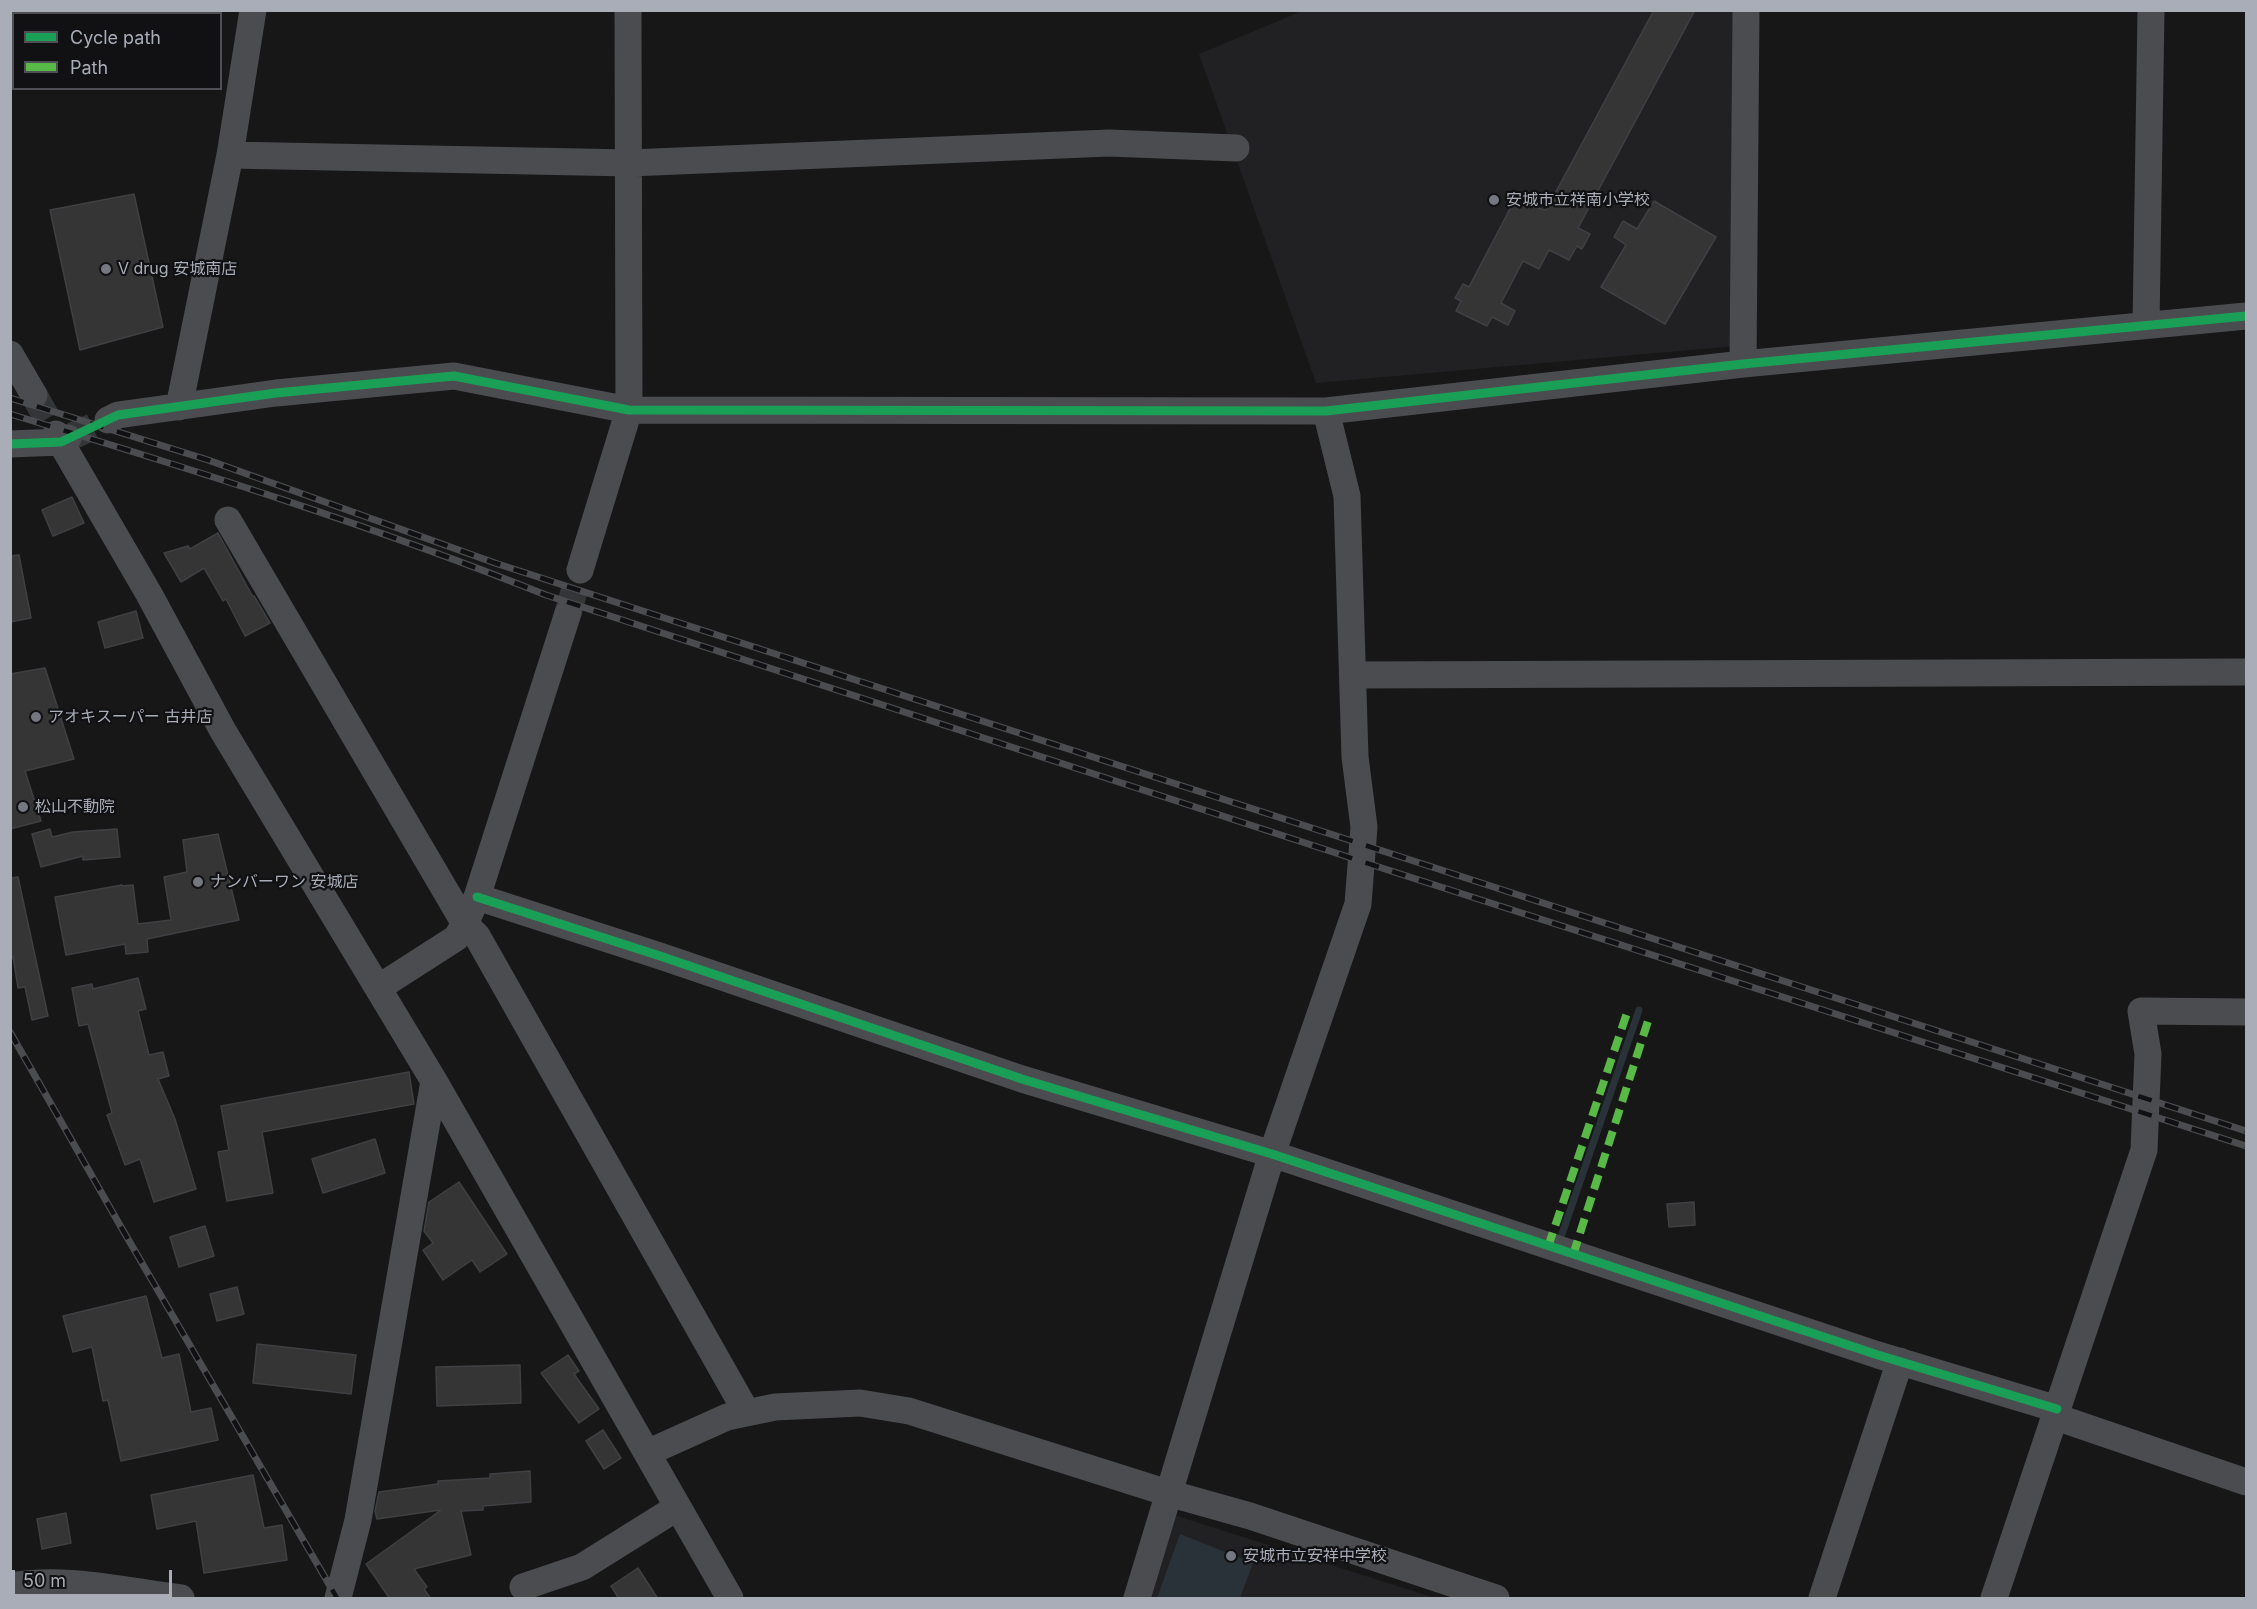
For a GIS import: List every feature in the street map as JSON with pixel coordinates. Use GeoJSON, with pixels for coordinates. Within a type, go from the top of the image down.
{"type":"FeatureCollection","features":[{"type":"Feature","properties":{"kind":"street"},"geometry":{"type":"LineString","coordinates":[[179,407],[230,155],[253,10]]}},
{"type":"Feature","properties":{"kind":"street"},"geometry":{"type":"LineString","coordinates":[[580,570],[629,410],[628,10]]}},
{"type":"Feature","properties":{"kind":"street"},"geometry":{"type":"LineString","coordinates":[[1743,364],[1746,10]]}},
{"type":"Feature","properties":{"kind":"street"},"geometry":{"type":"LineString","coordinates":[[2146,324],[2151,10]]}},
{"type":"Feature","properties":{"kind":"street"},"geometry":{"type":"LineString","coordinates":[[230,155],[630,163],[1109,143],[1236,148]]}},
{"type":"Feature","properties":{"kind":"street"},"geometry":{"type":"LineString","coordinates":[[108,420],[118,415],[276,393],[454,376],[629,410],[1326,411],[1743,364],[2247,316]]}},
{"type":"Feature","properties":{"kind":"street"},"geometry":{"type":"LineString","coordinates":[[10,354],[34,395]]}},
{"type":"Feature","properties":{"kind":"street"},"geometry":{"type":"LineString","coordinates":[[1137,1599],[1272,1154],[1358,904],[1364,827],[1355,757],[1347,496],[1326,411]]}},
{"type":"Feature","properties":{"kind":"street"},"geometry":{"type":"LineString","coordinates":[[10,444],[62,438],[223,731],[434,1081],[730,1599]]}},
{"type":"Feature","properties":{"kind":"street"},"geometry":{"type":"LineString","coordinates":[[228,520],[465,924],[477,936],[747,1413]]}},
{"type":"Feature","properties":{"kind":"street"},"geometry":{"type":"LineString","coordinates":[[378,988],[456,938],[465,924],[477,897],[568,613]]}},
{"type":"Feature","properties":{"kind":"street"},"geometry":{"type":"LineString","coordinates":[[1353,675],[2247,672]]}},
{"type":"Feature","properties":{"kind":"street"},"geometry":{"type":"LineString","coordinates":[[477,897],[671,959],[1022,1079],[1272,1154],[1899,1361],[2056,1413],[2247,1482]]}},
{"type":"Feature","properties":{"kind":"street"},"geometry":{"type":"LineString","coordinates":[[1994,1599],[2144,1150],[2148,1054],[2141,1011],[2247,1012]]}},
{"type":"Feature","properties":{"kind":"street"},"geometry":{"type":"LineString","coordinates":[[338,1599],[358,1520],[434,1081]]}},
{"type":"Feature","properties":{"kind":"street"},"geometry":{"type":"LineString","coordinates":[[1822,1599],[1899,1361]]}},
{"type":"Feature","properties":{"kind":"street"},"geometry":{"type":"LineString","coordinates":[[647,1453],[727,1417],[784,1406],[860,1403],[909,1411],[1168,1493],[1250,1516],[1496,1599]]}},
{"type":"Feature","properties":{"kind":"street"},"geometry":{"type":"LineString","coordinates":[[523,1587],[588,1563],[678,1507]]}},
{"type":"Feature","properties":{"kind":"street"},"geometry":{"type":"LineString","coordinates":[[10,1586],[35,1581],[76,1592],[181,1599]]}},
{"type":"Feature","properties":{"kind":"shaded area","name":"安城市立祥南小学校"},"geometry":{"type":"Polygon","coordinates":[[[1302,11],[1739,11],[1736,346],[1316,383],[1199,54],[1302,11]]]}},
{"type":"Feature","properties":{"kind":"shaded area","name":"安城市立安祥中学校"},"geometry":{"type":"Polygon","coordinates":[[[1171,1514],[1435,1598],[1147,1598],[1171,1514]]]}},
{"type":"Feature","properties":{"kind":"shaded area"},"geometry":{"type":"Polygon","coordinates":[[[1180,1534],[1253,1563],[1240,1598],[1157,1598],[1180,1534]]]}},
{"type":"Feature","properties":{"kind":"building","name":"安城市立祥南小学校"},"geometry":{"type":"Polygon","coordinates":[[[1654,10],[1695,10],[1578,228],[1590,234],[1582,249],[1577,246],[1569,260],[1549,250],[1539,269],[1523,261],[1501,303],[1515,311],[1508,325],[1492,317],[1487,326],[1456,311],[1461,301],[1455,298],[1463,284],[1469,287],[1513,203],[1546,210],[1654,10]]]}},
{"type":"Feature","properties":{"kind":"building","name":"V drug 安城南店"},"geometry":{"type":"Polygon","coordinates":[[[134,194],[163,327],[80,350],[50,210],[134,194]]]}},
{"type":"Feature","properties":{"kind":"building"},"geometry":{"type":"Polygon","coordinates":[[[1654,201],[1716,237],[1665,324],[1601,287],[1626,245],[1614,237],[1623,221],[1637,229],[1654,201]]]}},
{"type":"Feature","properties":{"kind":"building"},"geometry":{"type":"Polygon","coordinates":[[[72,497],[84,523],[53,536],[42,510],[72,497]]]}},
{"type":"Feature","properties":{"kind":"building"},"geometry":{"type":"Polygon","coordinates":[[[218,533],[270,623],[245,636],[226,599],[223,601],[204,568],[181,582],[164,553],[188,546],[190,549],[218,533]]]}},
{"type":"Feature","properties":{"kind":"building"},"geometry":{"type":"Polygon","coordinates":[[[19,555],[31,618],[10,622],[10,556],[19,555]]]}},
{"type":"Feature","properties":{"kind":"building"},"geometry":{"type":"Polygon","coordinates":[[[136,611],[143,638],[105,648],[98,622],[136,611]]]}},
{"type":"Feature","properties":{"kind":"building","name":"アオキスーパー 古井店"},"geometry":{"type":"Polygon","coordinates":[[[45,668],[74,759],[25,771],[41,821],[10,829],[10,674],[45,668]]]}},
{"type":"Feature","properties":{"kind":"building"},"geometry":{"type":"Polygon","coordinates":[[[50,829],[52,837],[73,832],[117,829],[120,857],[83,860],[83,856],[41,867],[32,834],[50,829]]]}},
{"type":"Feature","properties":{"kind":"building"},"geometry":{"type":"Polygon","coordinates":[[[218,834],[239,920],[147,939],[148,952],[126,954],[125,944],[66,955],[55,897],[133,885],[138,924],[171,920],[164,877],[187,872],[183,840],[218,834]]]}},
{"type":"Feature","properties":{"kind":"building"},"geometry":{"type":"Polygon","coordinates":[[[18,877],[48,1016],[32,1020],[25,987],[18,988],[13,957],[10,958],[10,878],[18,877]]]}},
{"type":"Feature","properties":{"kind":"building"},"geometry":{"type":"Polygon","coordinates":[[[138,978],[146,1009],[138,1011],[149,1055],[163,1052],[169,1076],[158,1079],[175,1119],[196,1189],[154,1202],[140,1159],[125,1165],[107,1115],[112,1113],[88,1024],[79,1026],[72,988],[92,984],[93,989],[138,978]]]}},
{"type":"Feature","properties":{"kind":"building"},"geometry":{"type":"Polygon","coordinates":[[[409,1072],[414,1104],[262,1132],[273,1193],[227,1201],[218,1152],[229,1150],[221,1106],[409,1072]]]}},
{"type":"Feature","properties":{"kind":"building"},"geometry":{"type":"Polygon","coordinates":[[[375,1139],[385,1173],[323,1193],[312,1159],[375,1139]]]}},
{"type":"Feature","properties":{"kind":"building"},"geometry":{"type":"Polygon","coordinates":[[[459,1182],[507,1254],[480,1272],[472,1260],[443,1280],[423,1250],[433,1243],[424,1231],[429,1202],[459,1182]]]}},
{"type":"Feature","properties":{"kind":"building"},"geometry":{"type":"Polygon","coordinates":[[[1694,1202],[1695,1225],[1669,1227],[1667,1204],[1694,1202]]]}},
{"type":"Feature","properties":{"kind":"building"},"geometry":{"type":"Polygon","coordinates":[[[205,1226],[214,1256],[179,1267],[170,1237],[205,1226]]]}},
{"type":"Feature","properties":{"kind":"building"},"geometry":{"type":"Polygon","coordinates":[[[237,1287],[244,1314],[217,1321],[210,1294],[237,1287]]]}},
{"type":"Feature","properties":{"kind":"building"},"geometry":{"type":"Polygon","coordinates":[[[146,1296],[162,1358],[179,1354],[191,1412],[211,1408],[218,1440],[121,1461],[108,1400],[103,1401],[92,1347],[73,1352],[63,1316],[146,1296]]]}},
{"type":"Feature","properties":{"kind":"building"},"geometry":{"type":"Polygon","coordinates":[[[257,1344],[356,1355],[351,1394],[253,1383],[257,1344]]]}},
{"type":"Feature","properties":{"kind":"building"},"geometry":{"type":"Polygon","coordinates":[[[568,1355],[579,1371],[574,1374],[599,1409],[579,1423],[541,1373],[568,1355]]]}},
{"type":"Feature","properties":{"kind":"building"},"geometry":{"type":"Polygon","coordinates":[[[520,1365],[521,1403],[437,1406],[436,1367],[520,1365]]]}},
{"type":"Feature","properties":{"kind":"building"},"geometry":{"type":"Polygon","coordinates":[[[603,1430],[621,1458],[604,1469],[586,1441],[603,1430]]]}},
{"type":"Feature","properties":{"kind":"building"},"geometry":{"type":"Polygon","coordinates":[[[530,1471],[531,1502],[483,1506],[483,1510],[461,1511],[471,1555],[414,1569],[427,1587],[424,1589],[431,1599],[390,1599],[366,1564],[441,1510],[377,1519],[375,1511],[379,1492],[438,1484],[438,1481],[490,1478],[490,1474],[530,1471]]]}},
{"type":"Feature","properties":{"kind":"building"},"geometry":{"type":"Polygon","coordinates":[[[253,1475],[264,1528],[282,1525],[287,1560],[204,1573],[196,1521],[157,1529],[151,1495],[253,1475]]]}},
{"type":"Feature","properties":{"kind":"building"},"geometry":{"type":"Polygon","coordinates":[[[66,1513],[71,1543],[42,1549],[37,1519],[66,1513]]]}},
{"type":"Feature","properties":{"kind":"building"},"geometry":{"type":"Polygon","coordinates":[[[638,1568],[658,1599],[619,1599],[611,1586],[638,1568]]]}},
{"type":"Feature","properties":{"kind":"waterway"},"geometry":{"type":"LineString","coordinates":[[1562,1234],[1639,1010]]}},
{"type":"Feature","properties":{"kind":"tunnel"},"geometry":{"type":"LineString","coordinates":[[34,395],[56,434]]}},
{"type":"Feature","properties":{"kind":"tunnel"},"geometry":{"type":"LineString","coordinates":[[68,438],[108,420]]}},
{"type":"Feature","properties":{"kind":"tunnel"},"geometry":{"type":"LineString","coordinates":[[568,613],[580,570]]}},
{"type":"Feature","properties":{"kind":"railway"},"geometry":{"type":"LineString","coordinates":[[10,398],[208,460],[495,563],[2246,1131]]}},
{"type":"Feature","properties":{"kind":"railway"},"geometry":{"type":"LineString","coordinates":[[10,414],[347,521],[546,595],[1388,870],[2246,1146]]}},
{"type":"Feature","properties":{"kind":"railway"},"geometry":{"type":"LineString","coordinates":[[10,1032],[337,1598]]}},
{"type":"Feature","properties":{"kind":"marked path"},"geometry":{"type":"LineString","coordinates":[[1548,1247],[1627,1013]]}},
{"type":"Feature","properties":{"kind":"marked path"},"geometry":{"type":"LineString","coordinates":[[1573,1255],[1648,1021]]}},
{"type":"Feature","properties":{"kind":"cycle path"},"geometry":{"type":"LineString","coordinates":[[10,444],[61,442],[118,415],[276,393],[454,376],[629,410],[1326,411],[1743,364],[2246,316]]}},
{"type":"Feature","properties":{"kind":"cycle path"},"geometry":{"type":"LineString","coordinates":[[477,897],[660,956],[1022,1079],[1272,1154],[1878,1355],[2057,1409]]}},
{"type":"Feature","properties":{"kind":"place","name":"安城市立祥南小学校"},"geometry":{"type":"Point","coordinates":[1494,200]}},
{"type":"Feature","properties":{"kind":"place","name":"V drug 安城南店"},"geometry":{"type":"Point","coordinates":[106,269]}},
{"type":"Feature","properties":{"kind":"place","name":"アオキスーパー 古井店"},"geometry":{"type":"Point","coordinates":[36,717]}},
{"type":"Feature","properties":{"kind":"place","name":"松山不動院"},"geometry":{"type":"Point","coordinates":[23,807]}},
{"type":"Feature","properties":{"kind":"place","name":"ナンバーワン 安城店"},"geometry":{"type":"Point","coordinates":[198,882]}},
{"type":"Feature","properties":{"kind":"place","name":"安城市立安祥中学校"},"geometry":{"type":"Point","coordinates":[1231,1556]}}]}
